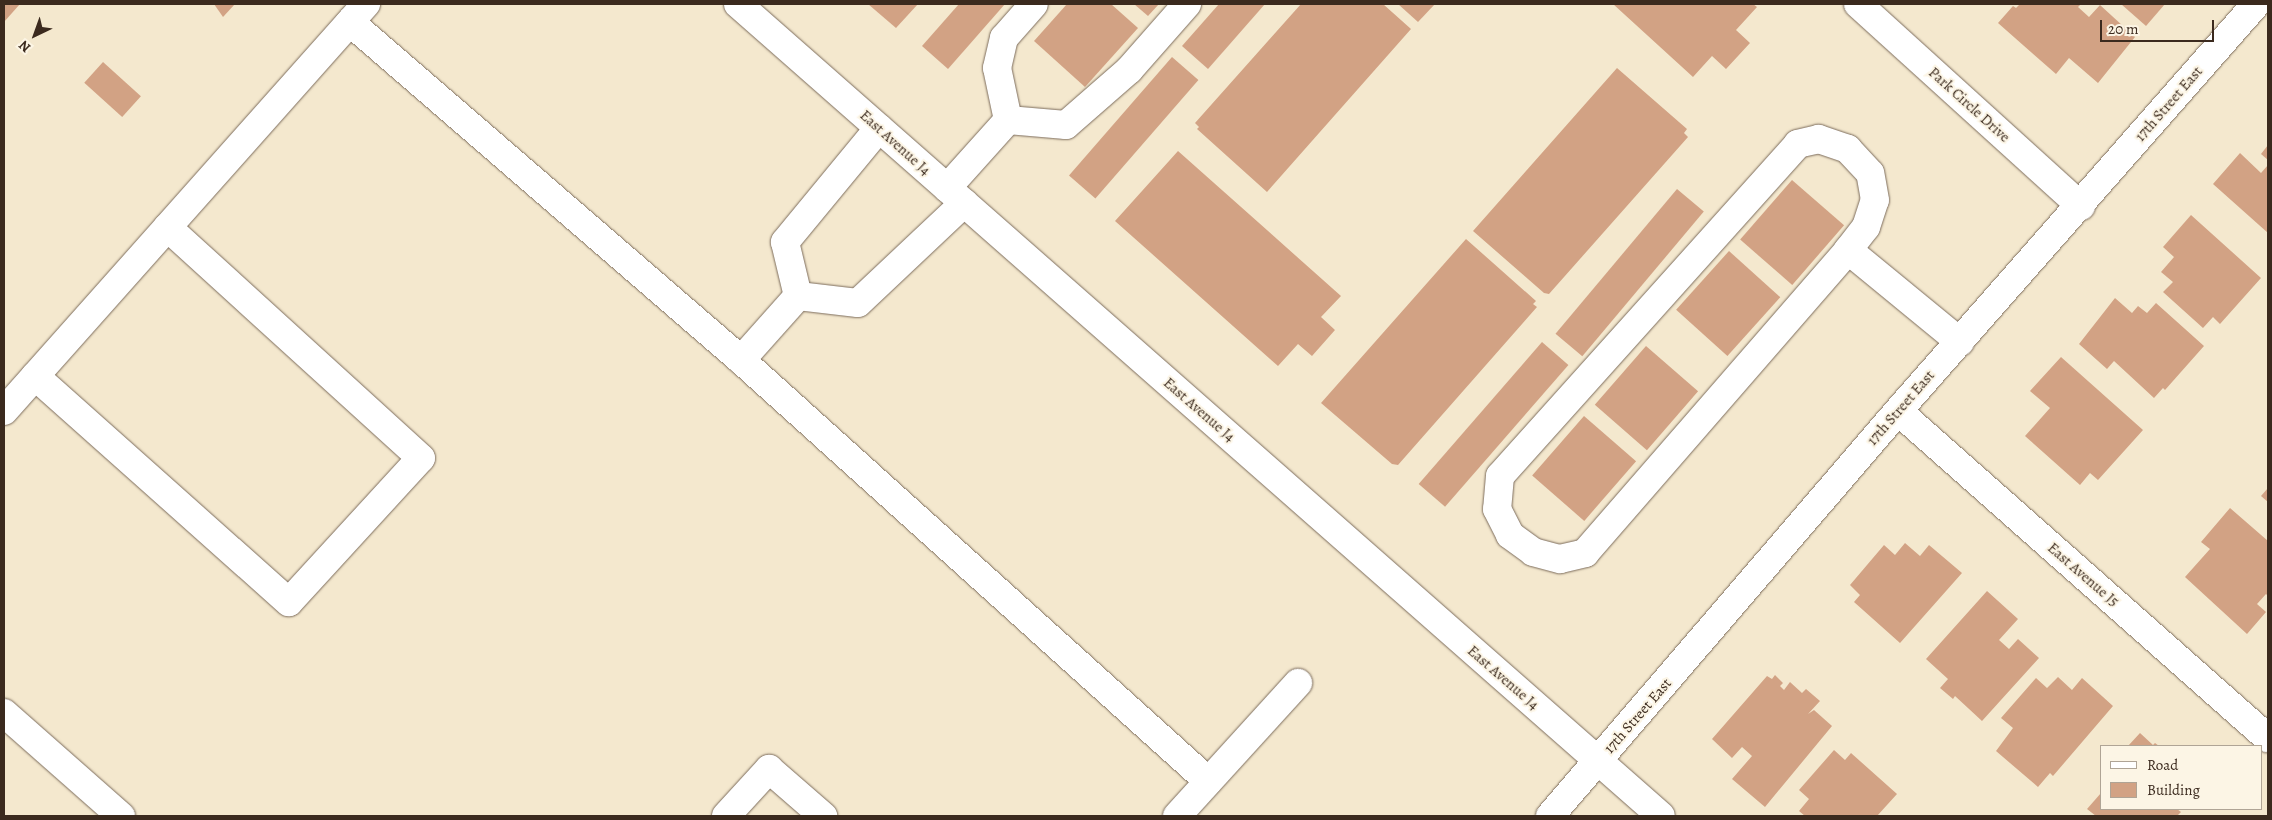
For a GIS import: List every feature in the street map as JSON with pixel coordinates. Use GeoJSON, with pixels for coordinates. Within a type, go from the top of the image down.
{"type":"FeatureCollection","features":[{"type":"Feature","properties":{"kind":"street","name":"East Avenue J4"},"geometry":{"type":"LineString","coordinates":[[738,4],[1661,816]]}},
{"type":"Feature","properties":{"kind":"street"},"geometry":{"type":"LineString","coordinates":[[798,296],[858,303],[956,196],[1008,120],[997,68],[1000,53],[1004,38],[1034,4]]}},
{"type":"Feature","properties":{"kind":"street"},"geometry":{"type":"LineString","coordinates":[[1008,120],[1066,126],[1129,70],[1187,4]]}},
{"type":"Feature","properties":{"kind":"street","name":"Park Circle Drive"},"geometry":{"type":"LineString","coordinates":[[1858,4],[2081,206]]}},
{"type":"Feature","properties":{"kind":"street","name":"17th Street East"},"geometry":{"type":"LineString","coordinates":[[1550,816],[1599,762],[1898,411],[2081,206],[2256,4]]}},
{"type":"Feature","properties":{"kind":"street"},"geometry":{"type":"LineString","coordinates":[[4,411],[358,13],[1208,781]]}},
{"type":"Feature","properties":{"kind":"street"},"geometry":{"type":"LineString","coordinates":[[798,296],[785,242],[880,128]]}},
{"type":"Feature","properties":{"kind":"street"},"geometry":{"type":"LineString","coordinates":[[1819,139],[1848,149],[1870,173],[1875,200],[1866,226],[1848,250],[1585,553],[1560,558],[1533,552],[1510,535],[1497,509],[1500,476],[1798,144],[1819,139]]}},
{"type":"Feature","properties":{"kind":"street"},"geometry":{"type":"LineString","coordinates":[[35,376],[289,602],[422,458],[167,227]]}},
{"type":"Feature","properties":{"kind":"street"},"geometry":{"type":"LineString","coordinates":[[1848,250],[1960,342]]}},
{"type":"Feature","properties":{"kind":"street"},"geometry":{"type":"LineString","coordinates":[[741,360],[798,296]]}},
{"type":"Feature","properties":{"kind":"street","name":"East Avenue J5"},"geometry":{"type":"LineString","coordinates":[[1898,411],[2268,738]]}},
{"type":"Feature","properties":{"kind":"street"},"geometry":{"type":"LineString","coordinates":[[1177,816],[1298,683]]}},
{"type":"Feature","properties":{"kind":"street"},"geometry":{"type":"LineString","coordinates":[[4,713],[121,816]]}},
{"type":"Feature","properties":{"kind":"street"},"geometry":{"type":"LineString","coordinates":[[726,816],[769,769],[823,816]]}},
{"type":"Feature","properties":{"kind":"building"},"geometry":{"type":"Polygon","coordinates":[[[4,4],[20,4],[4,22],[4,4]]]}},
{"type":"Feature","properties":{"kind":"building"},"geometry":{"type":"Polygon","coordinates":[[[214,4],[235,4],[223,17],[214,4]]]}},
{"type":"Feature","properties":{"kind":"building"},"geometry":{"type":"Polygon","coordinates":[[[868,4],[918,4],[896,28],[868,4]]]}},
{"type":"Feature","properties":{"kind":"building"},"geometry":{"type":"Polygon","coordinates":[[[959,4],[1005,4],[948,69],[922,46],[959,4]]]}},
{"type":"Feature","properties":{"kind":"building"},"geometry":{"type":"Polygon","coordinates":[[[1067,4],[1111,4],[1138,28],[1085,87],[1034,41],[1067,4]]]}},
{"type":"Feature","properties":{"kind":"building"},"geometry":{"type":"Polygon","coordinates":[[[1134,4],[1159,4],[1148,16],[1134,4]]]}},
{"type":"Feature","properties":{"kind":"building"},"geometry":{"type":"Polygon","coordinates":[[[1219,4],[1265,4],[1208,69],[1182,46],[1219,4]]]}},
{"type":"Feature","properties":{"kind":"building"},"geometry":{"type":"Polygon","coordinates":[[[1301,4],[1383,4],[1411,29],[1267,192],[1197,129],[1199,127],[1195,123],[1301,4]]]}},
{"type":"Feature","properties":{"kind":"building"},"geometry":{"type":"Polygon","coordinates":[[[1398,4],[1435,4],[1418,22],[1398,4]]]}},
{"type":"Feature","properties":{"kind":"building"},"geometry":{"type":"Polygon","coordinates":[[[1613,4],[1753,4],[1757,7],[1736,30],[1750,43],[1726,69],[1712,56],[1693,77],[1613,4]]]}},
{"type":"Feature","properties":{"kind":"building"},"geometry":{"type":"Polygon","coordinates":[[[2020,4],[2081,4],[2078,7],[2089,17],[2100,5],[2135,37],[2098,83],[2069,58],[2056,74],[1998,23],[2013,6],[2016,8],[2020,4]]]}},
{"type":"Feature","properties":{"kind":"building"},"geometry":{"type":"Polygon","coordinates":[[[2121,4],[2165,4],[2146,26],[2121,4]]]}},
{"type":"Feature","properties":{"kind":"building"},"geometry":{"type":"Polygon","coordinates":[[[1172,57],[1198,80],[1095,198],[1069,175],[1172,57]]]}},
{"type":"Feature","properties":{"kind":"building"},"geometry":{"type":"Polygon","coordinates":[[[103,62],[141,96],[122,117],[84,83],[103,62]]]}},
{"type":"Feature","properties":{"kind":"building"},"geometry":{"type":"Polygon","coordinates":[[[1617,68],[1687,129],[1684,133],[1688,137],[1549,294],[1544,293],[1473,231],[1617,68]]]}},
{"type":"Feature","properties":{"kind":"building"},"geometry":{"type":"Polygon","coordinates":[[[2268,145],[2268,160],[2261,154],[2268,145]]]}},
{"type":"Feature","properties":{"kind":"building"},"geometry":{"type":"Polygon","coordinates":[[[1178,151],[1341,296],[1321,317],[1335,330],[1312,356],[1298,344],[1278,366],[1115,221],[1178,151]]]}},
{"type":"Feature","properties":{"kind":"building"},"geometry":{"type":"Polygon","coordinates":[[[2240,153],[2261,173],[2268,165],[2268,233],[2213,184],[2240,153]]]}},
{"type":"Feature","properties":{"kind":"building"},"geometry":{"type":"Polygon","coordinates":[[[1792,180],[1844,225],[1792,285],[1740,240],[1792,180]]]}},
{"type":"Feature","properties":{"kind":"building"},"geometry":{"type":"Polygon","coordinates":[[[1677,189],[1704,211],[1582,356],[1556,334],[1677,189]]]}},
{"type":"Feature","properties":{"kind":"building"},"geometry":{"type":"Polygon","coordinates":[[[2191,215],[2261,278],[2220,324],[2213,317],[2203,328],[2163,292],[2173,282],[2161,272],[2174,257],[2163,247],[2191,215]]]}},
{"type":"Feature","properties":{"kind":"building"},"geometry":{"type":"Polygon","coordinates":[[[1466,239],[1536,301],[1533,304],[1537,307],[1398,465],[1392,464],[1321,403],[1466,239]]]}},
{"type":"Feature","properties":{"kind":"building"},"geometry":{"type":"Polygon","coordinates":[[[1729,251],[1780,297],[1727,356],[1676,310],[1729,251]]]}},
{"type":"Feature","properties":{"kind":"building"},"geometry":{"type":"Polygon","coordinates":[[[2115,298],[2132,313],[2138,306],[2147,313],[2156,303],[2204,346],[2165,390],[2163,388],[2154,398],[2114,361],[2107,369],[2079,344],[2115,298]]]}},
{"type":"Feature","properties":{"kind":"building"},"geometry":{"type":"Polygon","coordinates":[[[1542,342],[1568,365],[1445,507],[1419,484],[1542,342]]]}},
{"type":"Feature","properties":{"kind":"building"},"geometry":{"type":"Polygon","coordinates":[[[1646,346],[1698,391],[1647,450],[1595,405],[1646,346]]]}},
{"type":"Feature","properties":{"kind":"building"},"geometry":{"type":"Polygon","coordinates":[[[2061,357],[2143,430],[2098,480],[2090,473],[2080,485],[2025,436],[2050,408],[2030,391],[2061,357]]]}},
{"type":"Feature","properties":{"kind":"building"},"geometry":{"type":"Polygon","coordinates":[[[1584,416],[1636,461],[1584,521],[1532,476],[1584,416]]]}},
{"type":"Feature","properties":{"kind":"building"},"geometry":{"type":"Polygon","coordinates":[[[2268,488],[2268,502],[2261,496],[2268,488]]]}},
{"type":"Feature","properties":{"kind":"building"},"geometry":{"type":"Polygon","coordinates":[[[2230,508],[2268,541],[2268,596],[2266,594],[2257,604],[2266,612],[2247,634],[2185,577],[2210,549],[2201,542],[2230,508]]]}},
{"type":"Feature","properties":{"kind":"building"},"geometry":{"type":"Polygon","coordinates":[[[1905,543],[1920,556],[1929,545],[1962,573],[1900,643],[1854,602],[1860,595],[1850,585],[1884,545],[1895,555],[1905,543]]]}},
{"type":"Feature","properties":{"kind":"building"},"geometry":{"type":"Polygon","coordinates":[[[1987,591],[2018,619],[1999,640],[2009,649],[2018,639],[2039,658],[1982,721],[1955,696],[1953,699],[1940,688],[1948,679],[1926,659],[1987,591]]]}},
{"type":"Feature","properties":{"kind":"building"},"geometry":{"type":"Polygon","coordinates":[[[1775,675],[1783,683],[1780,686],[1784,690],[1790,682],[1802,693],[1806,689],[1820,701],[1808,714],[1814,710],[1832,726],[1765,807],[1732,779],[1752,756],[1742,747],[1732,758],[1712,739],[1767,676],[1772,679],[1775,675]]]}},
{"type":"Feature","properties":{"kind":"building"},"geometry":{"type":"Polygon","coordinates":[[[2058,677],[2072,690],[2082,678],[2113,706],[2053,776],[2050,773],[2038,787],[1996,751],[2013,728],[2001,718],[2036,678],[2047,688],[2058,677]]]}},
{"type":"Feature","properties":{"kind":"building"},"geometry":{"type":"Polygon","coordinates":[[[2140,733],[2153,745],[2129,745],[2140,733]]]}},
{"type":"Feature","properties":{"kind":"building"},"geometry":{"type":"Polygon","coordinates":[[[1834,750],[1845,760],[1851,753],[1897,794],[1877,816],[1805,816],[1799,811],[1809,799],[1799,790],[1834,750]]]}},
{"type":"Feature","properties":{"kind":"building"},"geometry":{"type":"Polygon","coordinates":[[[2100,794],[2100,810],[2178,810],[2181,812],[2177,816],[2096,816],[2087,809],[2100,794]]]}}]}
